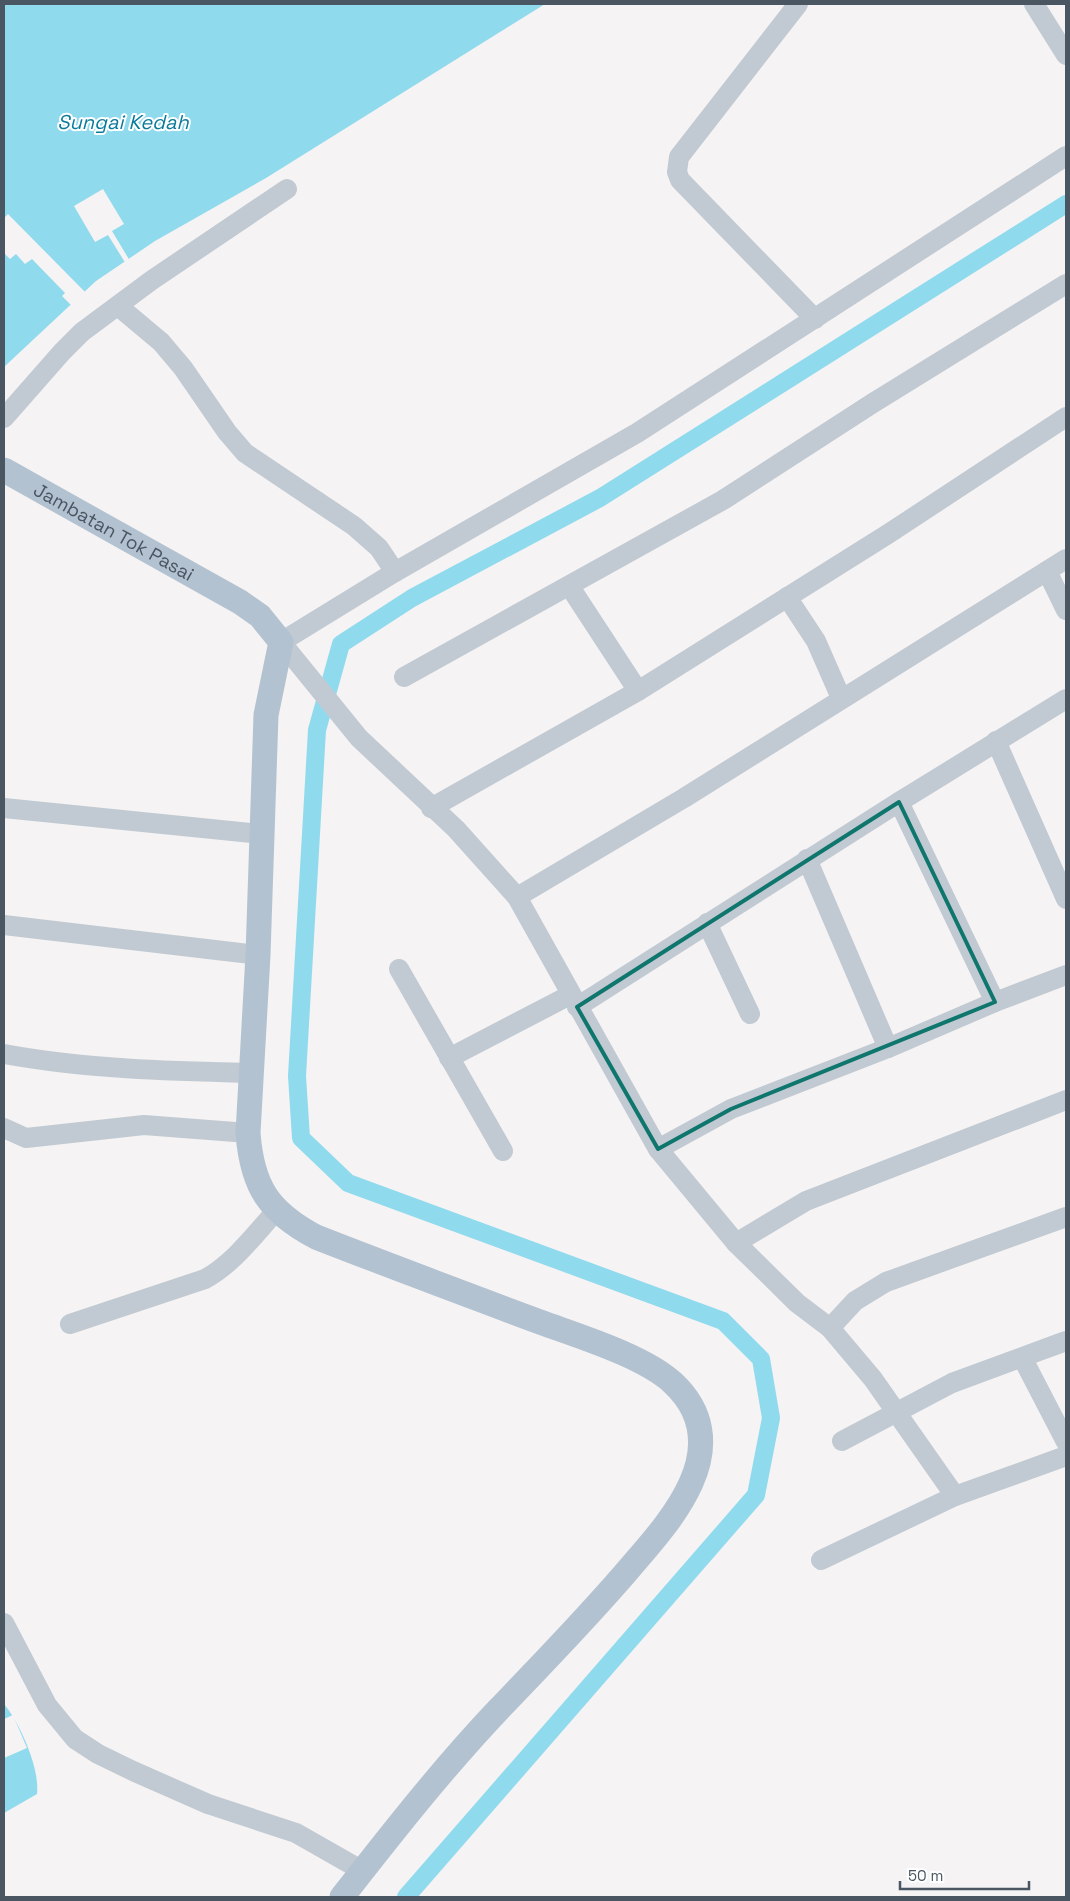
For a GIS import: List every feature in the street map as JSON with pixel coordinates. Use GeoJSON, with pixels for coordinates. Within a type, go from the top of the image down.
{"type":"FeatureCollection","features":[{"type":"Feature","properties":{"kind":"main road","name":"Jambatan Tok Pasai"},"geometry":{"type":"LineString","coordinates":[[4,470],[225,593],[260,616],[287,650]]}},
{"type":"Feature","properties":{"kind":"main road"},"geometry":{"type":"LineString","coordinates":[[287,650],[266,715],[258,954],[248,1133],[251,1159],[259,1186],[276,1210],[292,1224],[316,1236],[568,1332],[652,1369],[670,1380],[682,1393],[698,1418],[700,1428],[699,1455],[690,1484],[654,1540],[612,1590],[489,1720],[361,1870],[342,1897]]}},
{"type":"Feature","properties":{"kind":"street"},"geometry":{"type":"LineString","coordinates":[[798,4],[679,157],[677,172],[680,180],[814,319]]}},
{"type":"Feature","properties":{"kind":"street"},"geometry":{"type":"LineString","coordinates":[[1034,4],[1066,55]]}},
{"type":"Feature","properties":{"kind":"street"},"geometry":{"type":"LineString","coordinates":[[955,1496],[873,1379],[830,1328],[797,1303],[736,1243],[658,1149],[517,897],[490,865],[359,738],[287,650],[395,572],[637,433],[1066,156]]}},
{"type":"Feature","properties":{"kind":"street"},"geometry":{"type":"LineString","coordinates":[[4,418],[82,332],[188,254],[287,189]]}},
{"type":"Feature","properties":{"kind":"street"},"geometry":{"type":"LineString","coordinates":[[404,677],[570,587],[762,476],[873,403],[1066,284]]}},
{"type":"Feature","properties":{"kind":"street"},"geometry":{"type":"LineString","coordinates":[[118,306],[161,342],[183,368],[226,432],[245,453],[361,532],[378,548],[395,572]]}},
{"type":"Feature","properties":{"kind":"street"},"geometry":{"type":"LineString","coordinates":[[431,808],[638,690],[787,597],[1066,417]]}},
{"type":"Feature","properties":{"kind":"street"},"geometry":{"type":"LineString","coordinates":[[517,897],[684,798],[841,698],[1066,559]]}},
{"type":"Feature","properties":{"kind":"street"},"geometry":{"type":"LineString","coordinates":[[1047,571],[1066,610]]}},
{"type":"Feature","properties":{"kind":"street"},"geometry":{"type":"LineString","coordinates":[[570,587],[638,690]]}},
{"type":"Feature","properties":{"kind":"street"},"geometry":{"type":"LineString","coordinates":[[787,597],[816,641],[841,698]]}},
{"type":"Feature","properties":{"kind":"street"},"geometry":{"type":"LineString","coordinates":[[449,1058],[574,1001],[707,923],[1066,699]]}},
{"type":"Feature","properties":{"kind":"street"},"geometry":{"type":"LineString","coordinates":[[996,741],[1066,899]]}},
{"type":"Feature","properties":{"kind":"street"},"geometry":{"type":"LineString","coordinates":[[899,802],[995,1002]]}},
{"type":"Feature","properties":{"kind":"street"},"geometry":{"type":"LineString","coordinates":[[4,808],[261,834]]}},
{"type":"Feature","properties":{"kind":"street"},"geometry":{"type":"LineString","coordinates":[[807,859],[888,1048]]}},
{"type":"Feature","properties":{"kind":"street"},"geometry":{"type":"LineString","coordinates":[[707,923],[750,1014]]}},
{"type":"Feature","properties":{"kind":"street"},"geometry":{"type":"LineString","coordinates":[[4,925],[258,954]]}},
{"type":"Feature","properties":{"kind":"street"},"geometry":{"type":"LineString","coordinates":[[399,969],[503,1151]]}},
{"type":"Feature","properties":{"kind":"street"},"geometry":{"type":"LineString","coordinates":[[658,1149],[731,1109],[888,1048],[995,1002],[1066,975]]}},
{"type":"Feature","properties":{"kind":"street"},"geometry":{"type":"LineString","coordinates":[[4,1054],[51,1063],[144,1070],[251,1073]]}},
{"type":"Feature","properties":{"kind":"street"},"geometry":{"type":"LineString","coordinates":[[736,1243],[806,1201],[1066,1100]]}},
{"type":"Feature","properties":{"kind":"street"},"geometry":{"type":"LineString","coordinates":[[4,1128],[26,1138],[144,1125],[248,1133]]}},
{"type":"Feature","properties":{"kind":"street"},"geometry":{"type":"LineString","coordinates":[[70,1324],[205,1279],[230,1262],[276,1210]]}},
{"type":"Feature","properties":{"kind":"street"},"geometry":{"type":"LineString","coordinates":[[830,1328],[855,1301],[886,1282],[1066,1216]]}},
{"type":"Feature","properties":{"kind":"street"},"geometry":{"type":"LineString","coordinates":[[842,1441],[952,1383],[987,1369],[1023,1359],[1066,1341]]}},
{"type":"Feature","properties":{"kind":"street"},"geometry":{"type":"LineString","coordinates":[[1023,1359],[1066,1442]]}},
{"type":"Feature","properties":{"kind":"street"},"geometry":{"type":"LineString","coordinates":[[821,1560],[955,1496],[1066,1456]]}},
{"type":"Feature","properties":{"kind":"street"},"geometry":{"type":"LineString","coordinates":[[4,1623],[47,1705],[76,1739],[98,1754],[208,1804],[296,1833],[361,1870]]}},
{"type":"Feature","properties":{"kind":"highlighted area"},"geometry":{"type":"Polygon","coordinates":[[[899,802],[995,1002],[731,1109],[658,1149],[577,1007],[899,802]]]}},
{"type":"Feature","properties":{"kind":"water","name":"Sungai Kedah"},"geometry":{"type":"Polygon","coordinates":[[[4,4],[545,4],[266,178],[155,241],[96,281],[4,367],[4,4]]]}},
{"type":"Feature","properties":{"kind":"water"},"geometry":{"type":"Polygon","coordinates":[[[4,1704],[28,1747],[35,1772],[37,1794],[4,1813],[4,1704]]]}},
{"type":"Feature","properties":{"kind":"pier"},"geometry":{"type":"Polygon","coordinates":[[[103,189],[124,224],[112,231],[130,261],[126,264],[108,235],[95,242],[74,206],[103,189]]]}},
{"type":"Feature","properties":{"kind":"pier"},"geometry":{"type":"Polygon","coordinates":[[[8,214],[87,294],[73,307],[62,296],[65,293],[32,259],[25,264],[16,254],[10,259],[4,253],[4,218],[8,214]]]}},
{"type":"Feature","properties":{"kind":"pier"},"geometry":{"type":"Polygon","coordinates":[[[13,1715],[27,1748],[4,1758],[4,1719],[13,1715]]]}},
{"type":"Feature","properties":{"kind":"waterway"},"geometry":{"type":"LineString","coordinates":[[406,1897],[756,1495],[771,1418],[761,1359],[723,1321],[348,1183],[301,1138],[297,1076],[317,730],[341,644],[412,598],[600,498],[1066,204]]}}]}
